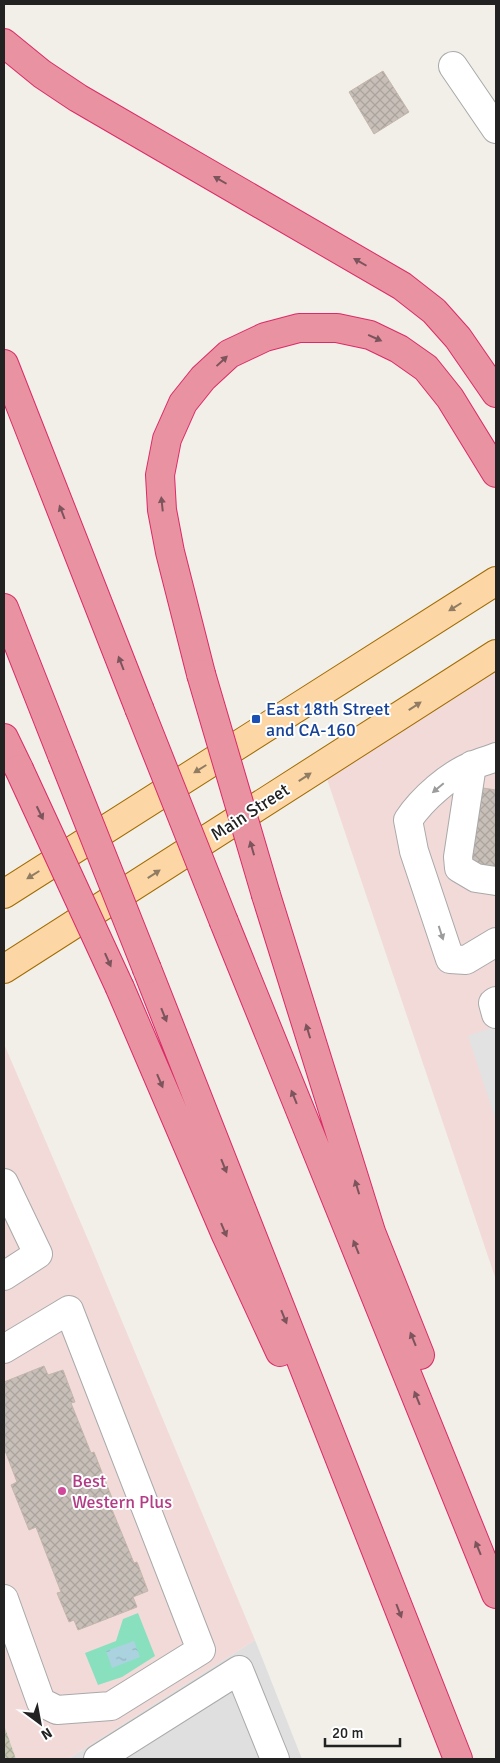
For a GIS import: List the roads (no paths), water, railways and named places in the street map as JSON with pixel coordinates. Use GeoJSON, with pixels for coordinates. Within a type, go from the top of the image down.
{"type":"FeatureCollection","features":[{"type":"Feature","properties":{"kind":"highway"},"geometry":{"type":"LineString","coordinates":[[4,43],[42,74],[78,98],[402,286],[434,311],[458,338],[496,393]]}},
{"type":"Feature","properties":{"kind":"highway"},"geometry":{"type":"LineString","coordinates":[[496,473],[450,398],[426,368],[399,349],[370,335],[337,328],[299,328],[265,337],[230,354],[203,378],[183,403],[167,439],[160,475],[162,510],[170,552],[201,674],[266,895],[371,1232],[496,1546]]}},
{"type":"Feature","properties":{"kind":"highway"},"geometry":{"type":"LineString","coordinates":[[4,364],[224,922],[496,1594]]}},
{"type":"Feature","properties":{"kind":"highway"},"geometry":{"type":"LineString","coordinates":[[4,608],[458,1759]]}},
{"type":"Feature","properties":{"kind":"highway"},"geometry":{"type":"LineString","coordinates":[[4,738],[120,988],[256,1301],[382,1566]]}},
{"type":"Feature","properties":{"kind":"main road"},"geometry":{"type":"LineString","coordinates":[[4,894],[496,581]]}},
{"type":"Feature","properties":{"kind":"main road","name":"Main Street"},"geometry":{"type":"LineString","coordinates":[[4,970],[496,654]]}},
{"type":"Feature","properties":{"kind":"lane"},"geometry":{"type":"LineString","coordinates":[[453,66],[496,129]]}},
{"type":"Feature","properties":{"kind":"lane"},"geometry":{"type":"LineString","coordinates":[[484,761],[458,857],[459,868],[476,878],[496,881]]}},
{"type":"Feature","properties":{"kind":"lane"},"geometry":{"type":"LineString","coordinates":[[484,761],[447,781],[418,806],[408,820],[414,851],[450,959],[466,960],[496,942]]}},
{"type":"Feature","properties":{"kind":"lane"},"geometry":{"type":"LineString","coordinates":[[496,1001],[493,1004],[496,1014]]}},
{"type":"Feature","properties":{"kind":"lane"},"geometry":{"type":"LineString","coordinates":[[4,1183],[38,1254],[4,1276]]}},
{"type":"Feature","properties":{"kind":"lane"},"geometry":{"type":"LineString","coordinates":[[4,1349],[69,1310],[201,1650],[111,1706],[58,1710],[41,1702],[4,1599]]}},
{"type":"Feature","properties":{"kind":"lane"},"geometry":{"type":"LineString","coordinates":[[98,1759],[239,1670],[274,1759]]}},
{"type":"Feature","properties":{"kind":"water"},"geometry":{"type":"Polygon","coordinates":[[[134,1641],[140,1657],[112,1668],[106,1651],[134,1641]]]}},
{"type":"Feature","properties":{"kind":"place","name":"East 18th Street and CA-160"},"geometry":{"type":"Point","coordinates":[256,719]}},
{"type":"Feature","properties":{"kind":"place","name":"Best Western Plus"},"geometry":{"type":"Point","coordinates":[62,1491]}}]}
